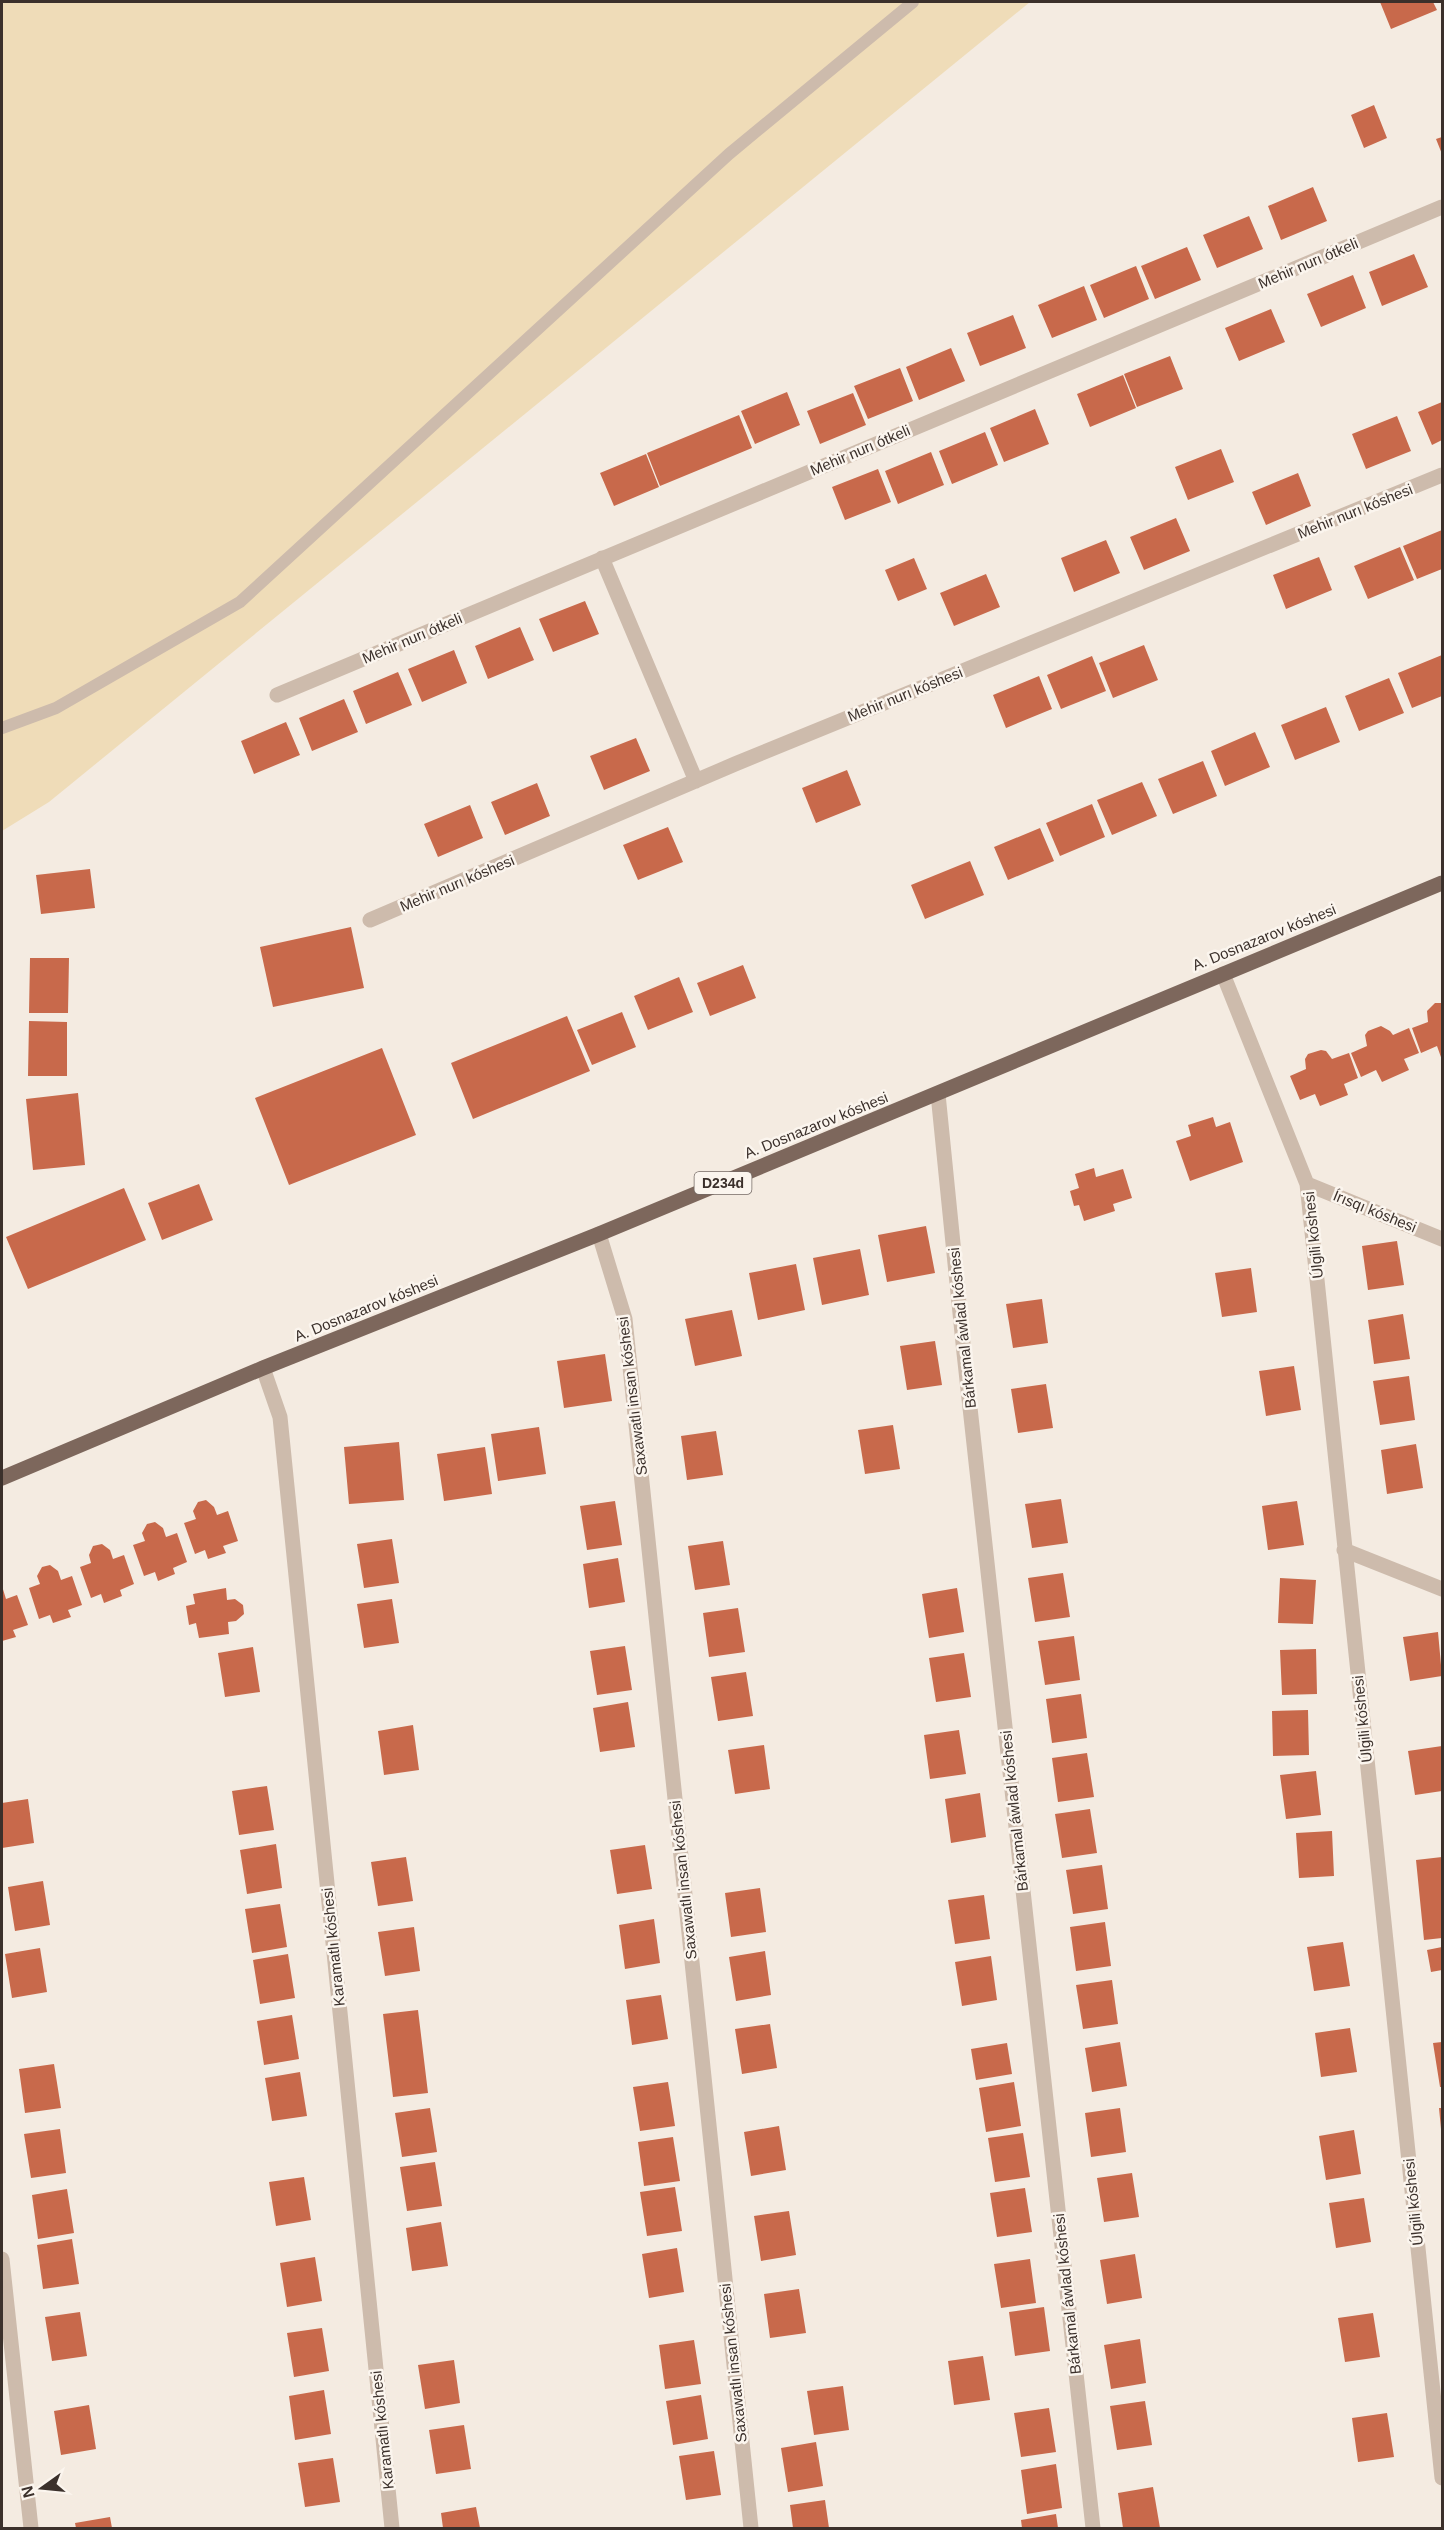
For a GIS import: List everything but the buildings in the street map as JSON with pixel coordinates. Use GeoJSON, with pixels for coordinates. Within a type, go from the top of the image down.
{"type":"FeatureCollection","features":[{"type":"Feature","properties":{"kind":"main road","name":"A. Dosnazarov kóshesi"},"geometry":{"type":"LineString","coordinates":[[2,1478],[263,1368],[598,1234],[938,1094],[1443,883]]}},
{"type":"Feature","properties":{"kind":"street","name":"Mehir nurı ótkeli"},"geometry":{"type":"LineString","coordinates":[[277,695],[1443,207]]}},
{"type":"Feature","properties":{"kind":"street","name":"Mehir nurı kóshesi"},"geometry":{"type":"LineString","coordinates":[[370,920],[696,781],[1443,475]]}},
{"type":"Feature","properties":{"kind":"street"},"geometry":{"type":"LineString","coordinates":[[602,558],[696,781]]}},
{"type":"Feature","properties":{"kind":"street","name":"Úlgili kóshesi"},"geometry":{"type":"LineString","coordinates":[[1223,974],[1307,1184],[1443,2478]]}},
{"type":"Feature","properties":{"kind":"street","name":"Bárkamal áwlad kóshesi"},"geometry":{"type":"LineString","coordinates":[[938,1094],[964,1353],[1093,2529]]}},
{"type":"Feature","properties":{"kind":"street","name":"Írısqı kóshesi"},"geometry":{"type":"LineString","coordinates":[[1307,1184],[1443,1239]]}},
{"type":"Feature","properties":{"kind":"street","name":"Saxawatlı insan kóshesi"},"geometry":{"type":"LineString","coordinates":[[598,1234],[625,1319],[751,2529]]}},
{"type":"Feature","properties":{"kind":"street","name":"Karamatlı kóshesi"},"geometry":{"type":"LineString","coordinates":[[263,1368],[280,1417],[392,2529]]}},
{"type":"Feature","properties":{"kind":"street"},"geometry":{"type":"LineString","coordinates":[[1344,1550],[1443,1589]]}},
{"type":"Feature","properties":{"kind":"street"},"geometry":{"type":"LineString","coordinates":[[2,2259],[31,2529]]}},
{"type":"Feature","properties":{"kind":"lane"},"geometry":{"type":"LineString","coordinates":[[2,728],[56,708],[240,602],[729,154],[913,2]]}},
{"type":"Feature","properties":{"kind":"sand"},"geometry":{"type":"Polygon","coordinates":[[[2,2],[1030,2],[49,802],[2,831],[2,2]]]}}]}
